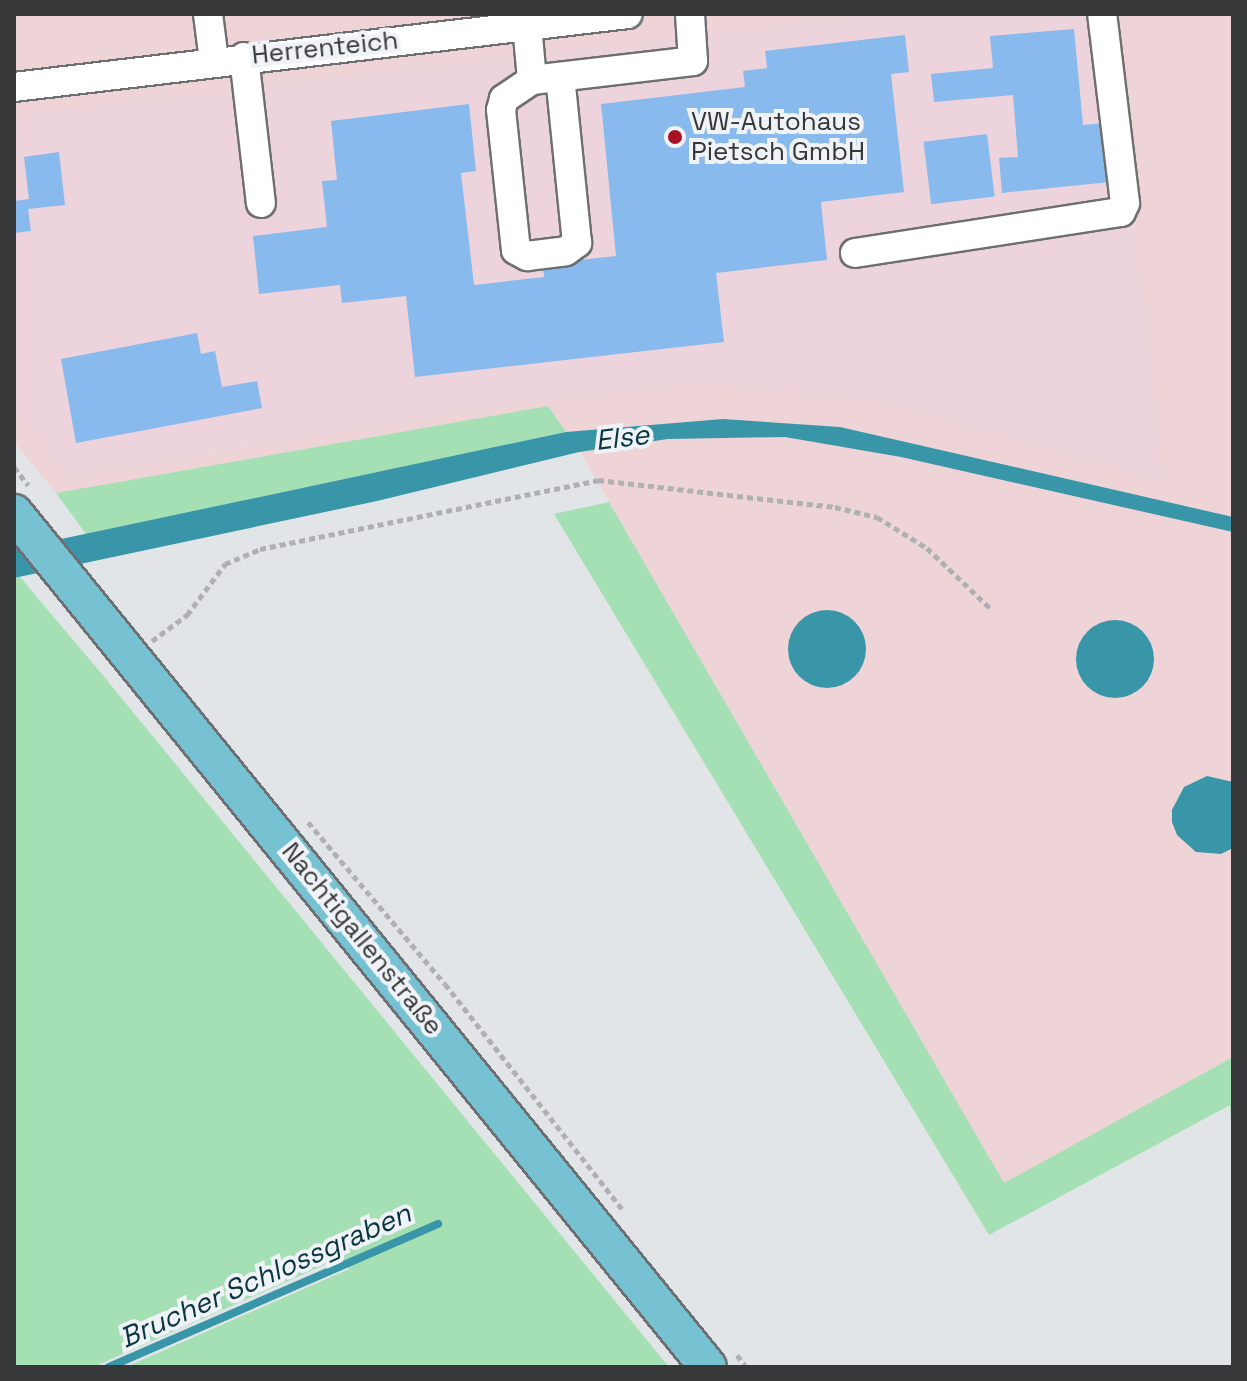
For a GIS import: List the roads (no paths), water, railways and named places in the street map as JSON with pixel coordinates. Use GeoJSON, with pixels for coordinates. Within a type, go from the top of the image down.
{"type":"FeatureCollection","features":[{"type":"Feature","properties":{"kind":"main road","name":"Nachtigallenstraße"},"geometry":{"type":"LineString","coordinates":[[23,502],[95,610],[708,1367]]}},
{"type":"Feature","properties":{"kind":"street","name":"Herrenteich"},"geometry":{"type":"LineString","coordinates":[[208,14],[214,61]]}},
{"type":"Feature","properties":{"kind":"street","name":"Herrenteich"},"geometry":{"type":"LineString","coordinates":[[14,87],[515,22],[628,14]]}},
{"type":"Feature","properties":{"kind":"street"},"geometry":{"type":"LineString","coordinates":[[515,22],[546,79],[577,243],[566,251],[527,256],[516,250],[501,110],[504,99],[546,79],[693,61],[690,14]]}},
{"type":"Feature","properties":{"kind":"street"},"geometry":{"type":"LineString","coordinates":[[855,253],[1121,212],[1125,203],[1102,14]]}},
{"type":"Feature","properties":{"kind":"street"},"geometry":{"type":"LineString","coordinates":[[244,57],[261,203]]}},
{"type":"Feature","properties":{"kind":"water","name":"Else"},"geometry":{"type":"Polygon","coordinates":[[[723,419],[840,427],[1233,517],[1233,532],[901,457],[785,437],[668,439],[579,452],[377,501],[14,578],[14,549],[566,432],[723,419]]]}},
{"type":"Feature","properties":{"kind":"water"},"geometry":{"type":"Polygon","coordinates":[[[819,610],[835,610],[849,616],[860,627],[866,649],[860,671],[849,682],[835,688],[819,688],[805,682],[794,671],[788,657],[788,641],[794,627],[805,616],[819,610]]]}},
{"type":"Feature","properties":{"kind":"water"},"geometry":{"type":"Polygon","coordinates":[[[1107,620],[1123,620],[1137,626],[1148,637],[1154,659],[1148,681],[1137,692],[1123,698],[1107,698],[1093,692],[1082,681],[1076,667],[1076,651],[1082,637],[1093,626],[1107,620]]]}},
{"type":"Feature","properties":{"kind":"water"},"geometry":{"type":"Polygon","coordinates":[[[1207,776],[1233,782],[1233,848],[1221,854],[1196,852],[1177,835],[1172,822],[1172,810],[1184,787],[1207,776]]]}},
{"type":"Feature","properties":{"kind":"waterway","name":"Brucher Schlossgraben"},"geometry":{"type":"LineString","coordinates":[[109,1367],[438,1224]]}},
{"type":"Feature","properties":{"kind":"place","name":"VW-Autohaus Pietsch GmbH"},"geometry":{"type":"Point","coordinates":[675,137]}}]}
